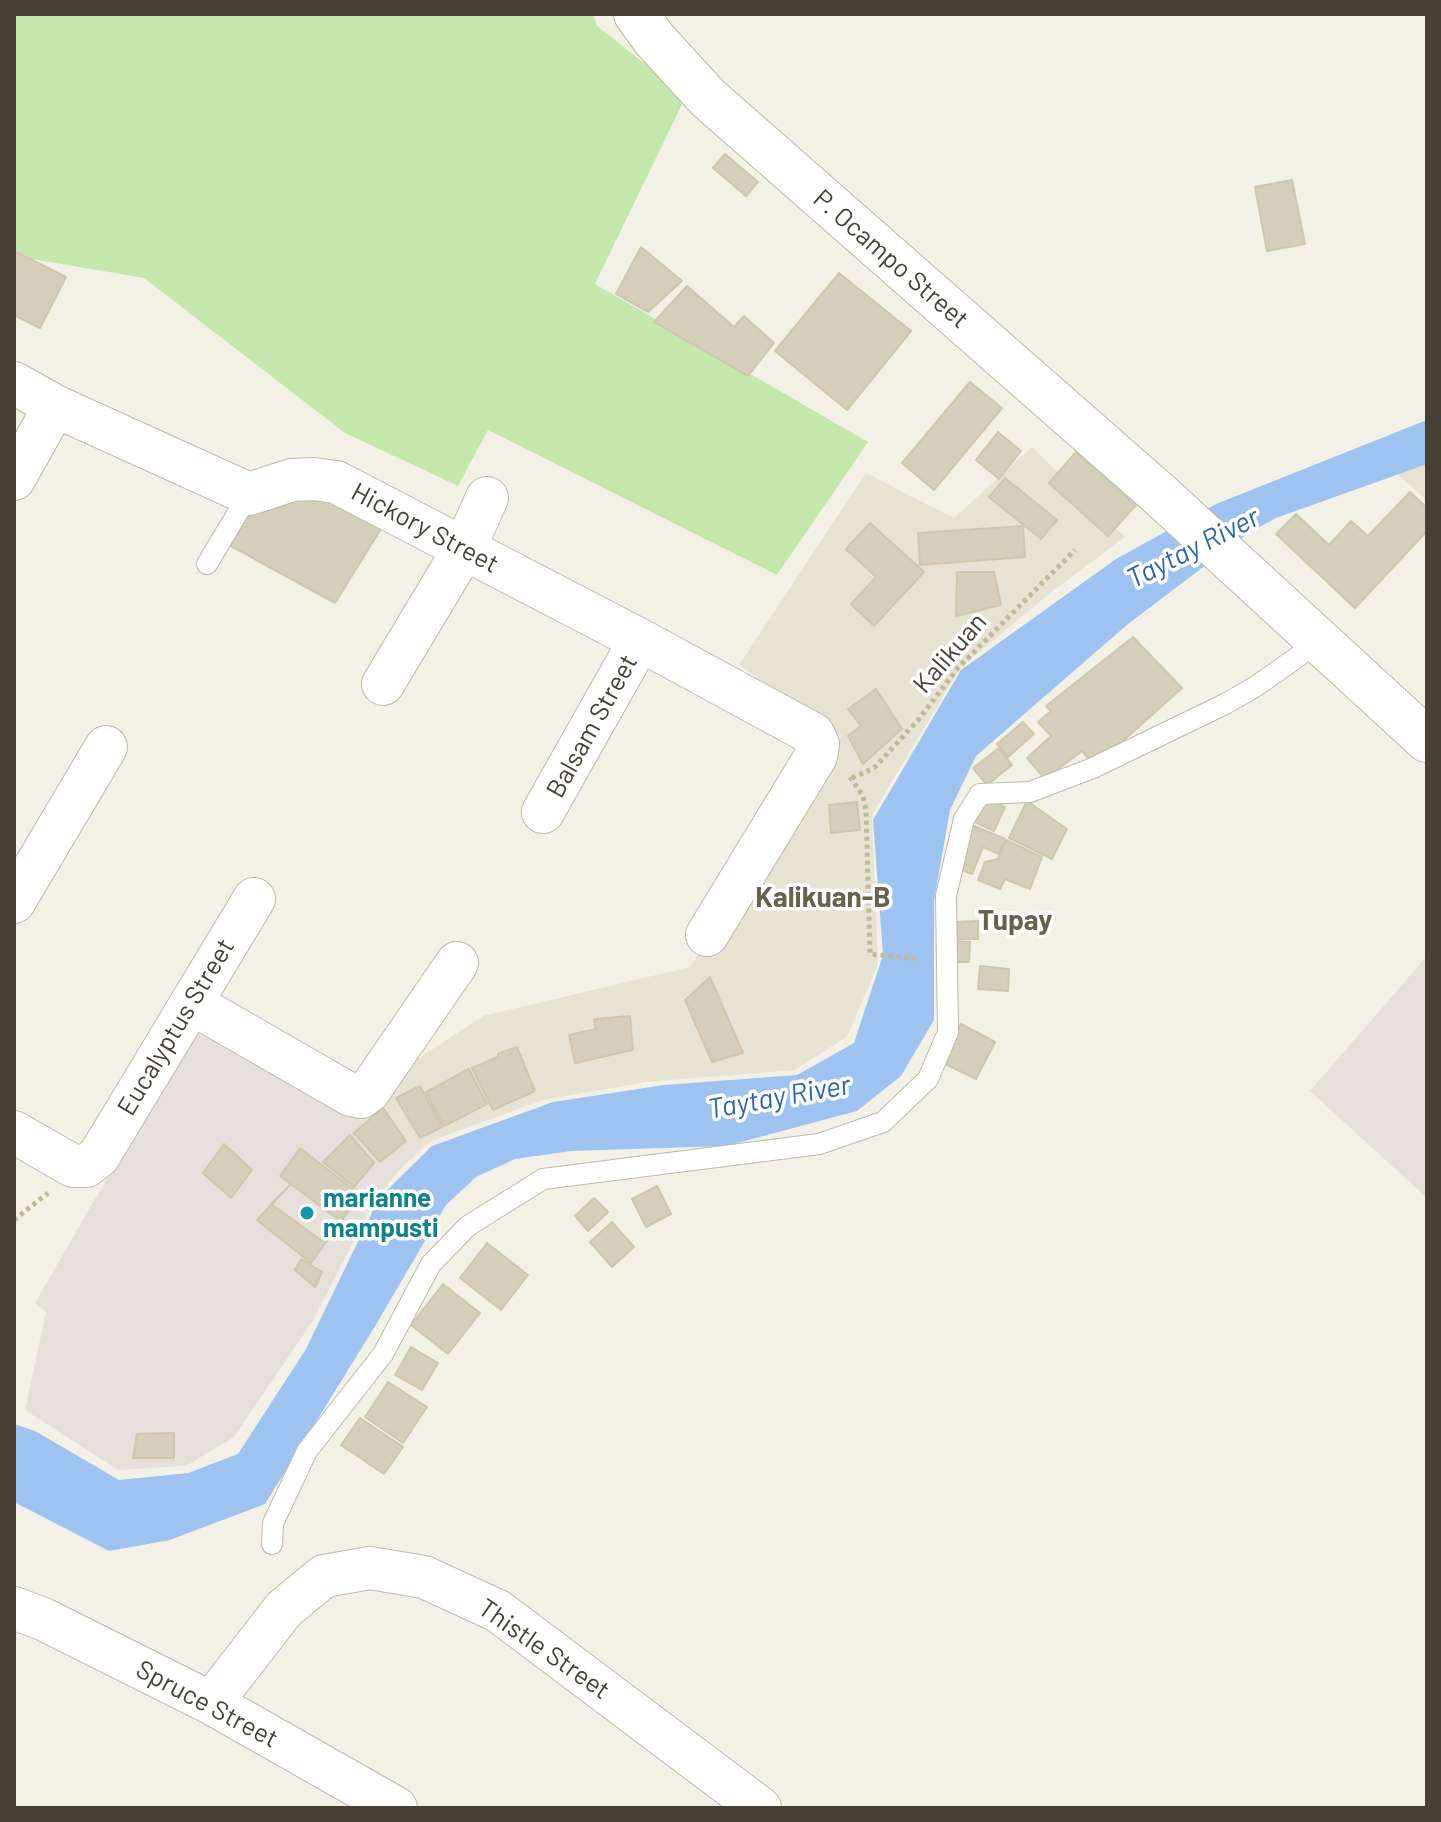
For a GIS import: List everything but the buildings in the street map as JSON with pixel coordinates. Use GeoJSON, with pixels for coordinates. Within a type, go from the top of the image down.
{"type":"FeatureCollection","features":[{"type":"Feature","properties":{"kind":"street","name":"P. Ocampo Street"},"geometry":{"type":"LineString","coordinates":[[636,14],[654,39],[708,98],[1158,493],[1427,740]]}},
{"type":"Feature","properties":{"kind":"street"},"geometry":{"type":"LineString","coordinates":[[14,383],[55,406],[249,494]]}},
{"type":"Feature","properties":{"kind":"street"},"geometry":{"type":"LineString","coordinates":[[14,479],[55,406]]}},
{"type":"Feature","properties":{"kind":"street","name":"Hickory Street"},"geometry":{"type":"LineString","coordinates":[[249,494],[292,480],[336,482],[813,734],[818,744]]}},
{"type":"Feature","properties":{"kind":"street"},"geometry":{"type":"LineString","coordinates":[[383,684],[464,549],[487,498]]}},
{"type":"Feature","properties":{"kind":"street","name":"Balsam Street"},"geometry":{"type":"LineString","coordinates":[[543,812],[640,640]]}},
{"type":"Feature","properties":{"kind":"street"},"geometry":{"type":"LineString","coordinates":[[707,935],[816,756],[818,744]]}},
{"type":"Feature","properties":{"kind":"street"},"geometry":{"type":"LineString","coordinates":[[14,902],[106,747]]}},
{"type":"Feature","properties":{"kind":"street","name":"Eucalyptus Street"},"geometry":{"type":"LineString","coordinates":[[14,1132],[73,1166],[86,1166],[99,1156],[254,899]]}},
{"type":"Feature","properties":{"kind":"street"},"geometry":{"type":"LineString","coordinates":[[191,1003],[351,1095],[361,1097],[369,1091],[457,963]]}},
{"type":"Feature","properties":{"kind":"street","name":"Thistle Street"},"geometry":{"type":"LineString","coordinates":[[211,1703],[284,1609],[324,1576],[370,1568],[424,1577],[498,1611],[760,1808]]}},
{"type":"Feature","properties":{"kind":"street","name":"Spruce Street"},"geometry":{"type":"LineString","coordinates":[[14,1608],[43,1619],[211,1703],[396,1808]]}},
{"type":"Feature","properties":{"kind":"lane"},"geometry":{"type":"LineString","coordinates":[[207,564],[249,494]]}},
{"type":"Feature","properties":{"kind":"lane"},"geometry":{"type":"LineString","coordinates":[[272,1544],[273,1523],[307,1451],[383,1354],[431,1264],[468,1226],[543,1179],[819,1144],[883,1122],[928,1079],[948,1032],[946,896],[964,819],[980,794],[1030,792],[1093,768],[1225,704],[1255,687],[1320,641]]}},
{"type":"Feature","properties":{"kind":"path","name":"Kalikuan"},"geometry":{"type":"LineString","coordinates":[[852,778],[874,768],[919,719],[958,668],[1075,550]]}},
{"type":"Feature","properties":{"kind":"path"},"geometry":{"type":"LineString","coordinates":[[818,744],[852,778],[863,796],[870,954],[924,960]]}},
{"type":"Feature","properties":{"kind":"shaded area"},"geometry":{"type":"Polygon","coordinates":[[[1032,447],[1125,537],[1049,594],[960,668],[872,815],[878,964],[847,1037],[794,1070],[646,1082],[543,1100],[431,1141],[366,1201],[311,1142],[398,1072],[483,1016],[690,967],[841,736],[739,665],[866,473],[954,518],[1032,447]]]}},
{"type":"Feature","properties":{"kind":"shaded area"},"geometry":{"type":"Polygon","coordinates":[[[1427,464],[1427,500],[1397,474],[1427,464]]]}},
{"type":"Feature","properties":{"kind":"shaded area"},"geometry":{"type":"Polygon","coordinates":[[[1427,956],[1427,1198],[1310,1091],[1427,956]]]}},
{"type":"Feature","properties":{"kind":"shaded area"},"geometry":{"type":"Polygon","coordinates":[[[201,1025],[418,1146],[372,1205],[314,1319],[234,1437],[186,1466],[118,1470],[25,1410],[46,1312],[35,1303],[201,1025]]]}},
{"type":"Feature","properties":{"kind":"green space"},"geometry":{"type":"Polygon","coordinates":[[[14,14],[593,14],[597,26],[686,96],[595,284],[868,442],[777,575],[488,430],[458,486],[345,433],[144,278],[14,256],[14,14]]]}},
{"type":"Feature","properties":{"kind":"water","name":"Taytay River"},"geometry":{"type":"Polygon","coordinates":[[[1427,420],[1427,464],[1276,518],[1247,534],[1128,624],[976,756],[950,810],[934,901],[934,1020],[901,1076],[857,1111],[726,1146],[571,1151],[515,1159],[476,1177],[446,1205],[265,1504],[170,1540],[109,1551],[14,1502],[14,1424],[35,1431],[119,1480],[188,1473],[238,1454],[306,1349],[379,1198],[432,1146],[553,1102],[664,1085],[797,1075],[854,1043],[883,955],[873,820],[961,670],[1116,559],[1216,504],[1427,420]]]}},
{"type":"Feature","properties":{"kind":"place","name":"marianne mampusti"},"geometry":{"type":"Point","coordinates":[307,1213]}},
{"type":"Feature","properties":{"kind":"district","name":"Kalikuan-B"},"geometry":{"type":"Point","coordinates":[823,898]}},
{"type":"Feature","properties":{"kind":"district","name":"Tupay"},"geometry":{"type":"Point","coordinates":[1015,921]}}]}
